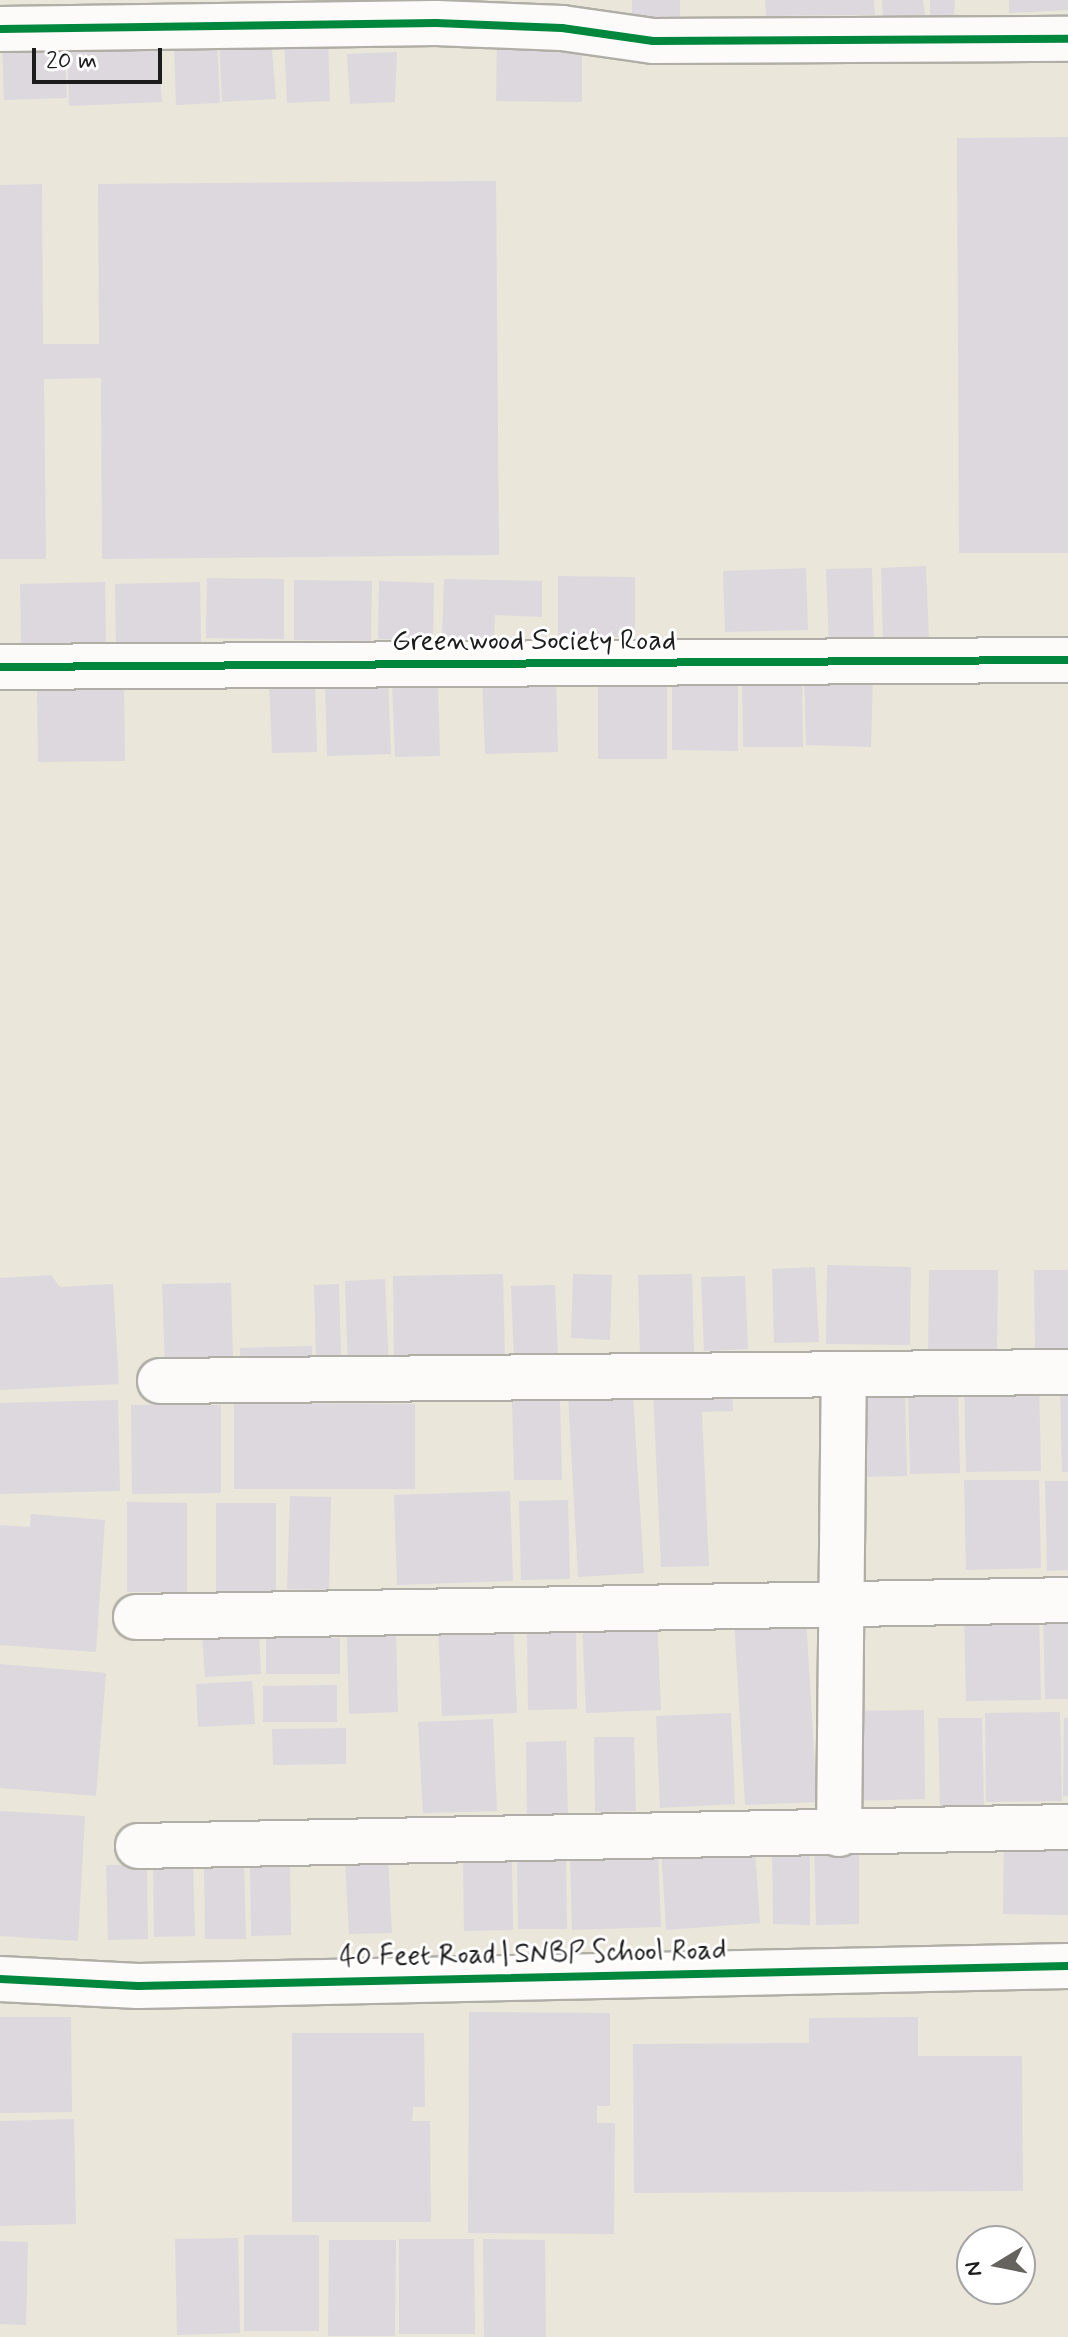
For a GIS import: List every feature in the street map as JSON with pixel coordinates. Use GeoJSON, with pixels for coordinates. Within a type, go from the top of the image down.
{"type":"FeatureCollection","features":[{"type":"Feature","properties":{"kind":"street"},"geometry":{"type":"LineString","coordinates":[[0,29],[436,23],[562,28],[653,41],[1068,39]]}},
{"type":"Feature","properties":{"kind":"street","name":"Greenwood Society Road"},"geometry":{"type":"LineString","coordinates":[[0,667],[1068,660]]}},
{"type":"Feature","properties":{"kind":"street"},"geometry":{"type":"LineString","coordinates":[[160,1381],[1068,1372]]}},
{"type":"Feature","properties":{"kind":"street"},"geometry":{"type":"LineString","coordinates":[[839,1834],[844,1376]]}},
{"type":"Feature","properties":{"kind":"street"},"geometry":{"type":"LineString","coordinates":[[136,1617],[1068,1600]]}},
{"type":"Feature","properties":{"kind":"street"},"geometry":{"type":"LineString","coordinates":[[138,1846],[1068,1827]]}},
{"type":"Feature","properties":{"kind":"street","name":"40 Feet Road | SNBP School Road"},"geometry":{"type":"LineString","coordinates":[[0,1979],[138,1986],[1068,1966]]}},
{"type":"Feature","properties":{"kind":"building"},"geometry":{"type":"Polygon","coordinates":[[[632,0],[680,0],[680,25],[632,26],[632,0]]]}},
{"type":"Feature","properties":{"kind":"building"},"geometry":{"type":"Polygon","coordinates":[[[765,0],[874,0],[875,15],[766,16],[765,0]]]}},
{"type":"Feature","properties":{"kind":"building"},"geometry":{"type":"Polygon","coordinates":[[[882,0],[923,0],[925,15],[883,19],[882,0]]]}},
{"type":"Feature","properties":{"kind":"building"},"geometry":{"type":"Polygon","coordinates":[[[930,0],[955,0],[954,16],[930,16],[930,0]]]}},
{"type":"Feature","properties":{"kind":"building"},"geometry":{"type":"Polygon","coordinates":[[[1009,0],[1068,0],[1068,10],[1009,13],[1009,0]]]}},
{"type":"Feature","properties":{"kind":"building"},"geometry":{"type":"Polygon","coordinates":[[[497,34],[545,35],[545,50],[582,50],[582,102],[496,101],[497,34]]]}},
{"type":"Feature","properties":{"kind":"building"},"geometry":{"type":"Polygon","coordinates":[[[64,35],[67,98],[4,100],[2,38],[64,35]]]}},
{"type":"Feature","properties":{"kind":"building"},"geometry":{"type":"Polygon","coordinates":[[[157,36],[162,102],[69,106],[67,41],[157,36]]]}},
{"type":"Feature","properties":{"kind":"building"},"geometry":{"type":"Polygon","coordinates":[[[219,36],[271,37],[276,99],[222,102],[219,36]]]}},
{"type":"Feature","properties":{"kind":"building"},"geometry":{"type":"Polygon","coordinates":[[[328,38],[330,101],[287,103],[284,40],[328,38]]]}},
{"type":"Feature","properties":{"kind":"building"},"geometry":{"type":"Polygon","coordinates":[[[217,40],[220,103],[176,105],[174,42],[217,40]]]}},
{"type":"Feature","properties":{"kind":"building"},"geometry":{"type":"Polygon","coordinates":[[[397,52],[395,102],[350,104],[347,54],[397,52]]]}},
{"type":"Feature","properties":{"kind":"building"},"geometry":{"type":"Polygon","coordinates":[[[1068,137],[1068,553],[959,553],[957,138],[1068,137]]]}},
{"type":"Feature","properties":{"kind":"building"},"geometry":{"type":"Polygon","coordinates":[[[496,181],[499,555],[102,559],[101,378],[44,379],[46,559],[0,559],[0,185],[42,184],[43,344],[99,344],[98,184],[496,181]]]}},
{"type":"Feature","properties":{"kind":"building"},"geometry":{"type":"Polygon","coordinates":[[[926,566],[929,640],[883,641],[881,568],[926,566]]]}},
{"type":"Feature","properties":{"kind":"building"},"geometry":{"type":"Polygon","coordinates":[[[806,568],[808,630],[725,632],[723,571],[806,568]]]}},
{"type":"Feature","properties":{"kind":"building"},"geometry":{"type":"Polygon","coordinates":[[[872,568],[874,642],[829,643],[826,569],[872,568]]]}},
{"type":"Feature","properties":{"kind":"building"},"geometry":{"type":"Polygon","coordinates":[[[558,576],[635,577],[635,637],[558,636],[558,576]]]}},
{"type":"Feature","properties":{"kind":"building"},"geometry":{"type":"Polygon","coordinates":[[[207,578],[284,579],[284,639],[206,638],[207,578]]]}},
{"type":"Feature","properties":{"kind":"building"},"geometry":{"type":"Polygon","coordinates":[[[444,579],[542,581],[542,617],[495,615],[494,640],[442,639],[444,579]]]}},
{"type":"Feature","properties":{"kind":"building"},"geometry":{"type":"Polygon","coordinates":[[[294,580],[372,581],[371,641],[294,640],[294,580]]]}},
{"type":"Feature","properties":{"kind":"building"},"geometry":{"type":"Polygon","coordinates":[[[379,581],[434,583],[433,641],[378,639],[379,581]]]}},
{"type":"Feature","properties":{"kind":"building"},"geometry":{"type":"Polygon","coordinates":[[[105,582],[106,643],[21,645],[20,584],[105,582]]]}},
{"type":"Feature","properties":{"kind":"building"},"geometry":{"type":"Polygon","coordinates":[[[200,582],[201,644],[116,646],[115,584],[200,582]]]}},
{"type":"Feature","properties":{"kind":"building"},"geometry":{"type":"Polygon","coordinates":[[[672,672],[738,673],[738,751],[672,750],[672,672]]]}},
{"type":"Feature","properties":{"kind":"building"},"geometry":{"type":"Polygon","coordinates":[[[802,672],[803,747],[743,747],[742,673],[802,672]]]}},
{"type":"Feature","properties":{"kind":"building"},"geometry":{"type":"Polygon","coordinates":[[[804,674],[873,675],[871,747],[806,745],[804,674]]]}},
{"type":"Feature","properties":{"kind":"building"},"geometry":{"type":"Polygon","coordinates":[[[598,675],[667,675],[667,759],[598,759],[598,675]]]}},
{"type":"Feature","properties":{"kind":"building"},"geometry":{"type":"Polygon","coordinates":[[[556,677],[558,752],[485,754],[482,679],[556,677]]]}},
{"type":"Feature","properties":{"kind":"building"},"geometry":{"type":"Polygon","coordinates":[[[315,678],[317,752],[272,753],[269,679],[315,678]]]}},
{"type":"Feature","properties":{"kind":"building"},"geometry":{"type":"Polygon","coordinates":[[[388,679],[391,754],[327,756],[325,681],[388,679]]]}},
{"type":"Feature","properties":{"kind":"building"},"geometry":{"type":"Polygon","coordinates":[[[438,682],[440,756],[395,757],[392,684],[438,682]]]}},
{"type":"Feature","properties":{"kind":"building"},"geometry":{"type":"Polygon","coordinates":[[[124,685],[125,761],[38,762],[37,686],[124,685]]]}},
{"type":"Feature","properties":{"kind":"building"},"geometry":{"type":"Polygon","coordinates":[[[827,1265],[911,1267],[910,1345],[826,1344],[827,1265]]]}},
{"type":"Feature","properties":{"kind":"building"},"geometry":{"type":"Polygon","coordinates":[[[815,1267],[819,1342],[774,1343],[772,1269],[815,1267]]]}},
{"type":"Feature","properties":{"kind":"building"},"geometry":{"type":"Polygon","coordinates":[[[929,1270],[998,1270],[997,1353],[928,1353],[929,1270]]]}},
{"type":"Feature","properties":{"kind":"building"},"geometry":{"type":"Polygon","coordinates":[[[1034,1270],[1068,1270],[1068,1349],[1035,1349],[1034,1270]]]}},
{"type":"Feature","properties":{"kind":"building"},"geometry":{"type":"Polygon","coordinates":[[[503,1274],[505,1360],[394,1362],[393,1276],[503,1274]]]}},
{"type":"Feature","properties":{"kind":"building"},"geometry":{"type":"Polygon","coordinates":[[[573,1274],[612,1275],[610,1340],[571,1338],[573,1274]]]}},
{"type":"Feature","properties":{"kind":"building"},"geometry":{"type":"Polygon","coordinates":[[[692,1274],[694,1353],[640,1354],[638,1275],[692,1274]]]}},
{"type":"Feature","properties":{"kind":"building"},"geometry":{"type":"Polygon","coordinates":[[[51,1275],[60,1287],[113,1284],[119,1384],[0,1390],[0,1278],[51,1275]]]}},
{"type":"Feature","properties":{"kind":"building"},"geometry":{"type":"Polygon","coordinates":[[[745,1276],[748,1349],[704,1351],[701,1277],[745,1276]]]}},
{"type":"Feature","properties":{"kind":"building"},"geometry":{"type":"Polygon","coordinates":[[[385,1279],[389,1368],[348,1369],[345,1281],[385,1279]]]}},
{"type":"Feature","properties":{"kind":"building"},"geometry":{"type":"Polygon","coordinates":[[[231,1283],[233,1363],[165,1365],[162,1284],[231,1283]]]}},
{"type":"Feature","properties":{"kind":"building"},"geometry":{"type":"Polygon","coordinates":[[[339,1284],[341,1356],[316,1357],[314,1285],[339,1284]]]}},
{"type":"Feature","properties":{"kind":"building"},"geometry":{"type":"Polygon","coordinates":[[[555,1285],[558,1359],[514,1361],[511,1286],[555,1285]]]}},
{"type":"Feature","properties":{"kind":"building"},"geometry":{"type":"Polygon","coordinates":[[[312,1346],[313,1372],[241,1373],[240,1348],[312,1346]]]}},
{"type":"Feature","properties":{"kind":"building"},"geometry":{"type":"Polygon","coordinates":[[[1039,1382],[1041,1471],[966,1472],[964,1383],[1039,1382]]]}},
{"type":"Feature","properties":{"kind":"building"},"geometry":{"type":"Polygon","coordinates":[[[732,1386],[733,1411],[702,1412],[709,1566],[661,1567],[653,1390],[732,1386]]]}},
{"type":"Feature","properties":{"kind":"building"},"geometry":{"type":"Polygon","coordinates":[[[958,1386],[960,1473],[910,1474],[908,1387],[958,1386]]]}},
{"type":"Feature","properties":{"kind":"building"},"geometry":{"type":"Polygon","coordinates":[[[1060,1387],[1068,1387],[1068,1472],[1062,1472],[1060,1387]]]}},
{"type":"Feature","properties":{"kind":"building"},"geometry":{"type":"Polygon","coordinates":[[[905,1389],[907,1476],[858,1477],[855,1390],[905,1389]]]}},
{"type":"Feature","properties":{"kind":"building"},"geometry":{"type":"Polygon","coordinates":[[[568,1395],[633,1395],[644,1573],[578,1577],[568,1395]]]}},
{"type":"Feature","properties":{"kind":"building"},"geometry":{"type":"Polygon","coordinates":[[[118,1400],[120,1491],[0,1494],[0,1403],[118,1400]]]}},
{"type":"Feature","properties":{"kind":"building"},"geometry":{"type":"Polygon","coordinates":[[[512,1401],[560,1401],[562,1480],[514,1480],[512,1401]]]}},
{"type":"Feature","properties":{"kind":"building"},"geometry":{"type":"Polygon","coordinates":[[[234,1403],[415,1404],[415,1489],[234,1489],[234,1403]]]}},
{"type":"Feature","properties":{"kind":"building"},"geometry":{"type":"Polygon","coordinates":[[[131,1405],[221,1405],[221,1493],[132,1494],[131,1405]]]}},
{"type":"Feature","properties":{"kind":"building"},"geometry":{"type":"Polygon","coordinates":[[[964,1480],[1039,1480],[1041,1568],[966,1570],[964,1480]]]}},
{"type":"Feature","properties":{"kind":"building"},"geometry":{"type":"Polygon","coordinates":[[[1045,1481],[1068,1481],[1068,1570],[1047,1571],[1045,1481]]]}},
{"type":"Feature","properties":{"kind":"building"},"geometry":{"type":"Polygon","coordinates":[[[510,1491],[513,1581],[397,1585],[394,1495],[510,1491]]]}},
{"type":"Feature","properties":{"kind":"building"},"geometry":{"type":"Polygon","coordinates":[[[290,1496],[331,1497],[329,1590],[287,1589],[290,1496]]]}},
{"type":"Feature","properties":{"kind":"building"},"geometry":{"type":"Polygon","coordinates":[[[568,1500],[570,1579],[521,1580],[519,1501],[568,1500]]]}},
{"type":"Feature","properties":{"kind":"building"},"geometry":{"type":"Polygon","coordinates":[[[127,1502],[187,1503],[187,1592],[127,1592],[127,1502]]]}},
{"type":"Feature","properties":{"kind":"building"},"geometry":{"type":"Polygon","coordinates":[[[216,1503],[276,1503],[276,1593],[216,1593],[216,1503]]]}},
{"type":"Feature","properties":{"kind":"building"},"geometry":{"type":"Polygon","coordinates":[[[31,1514],[105,1520],[96,1652],[0,1645],[0,1525],[30,1527],[31,1514]]]}},
{"type":"Feature","properties":{"kind":"building"},"geometry":{"type":"Polygon","coordinates":[[[1068,1609],[1068,1699],[1045,1699],[1043,1610],[1068,1609]]]}},
{"type":"Feature","properties":{"kind":"building"},"geometry":{"type":"Polygon","coordinates":[[[1039,1610],[1041,1700],[966,1701],[964,1612],[1039,1610]]]}},
{"type":"Feature","properties":{"kind":"building"},"geometry":{"type":"Polygon","coordinates":[[[806,1617],[817,1802],[745,1805],[734,1620],[806,1617]]]}},
{"type":"Feature","properties":{"kind":"building"},"geometry":{"type":"Polygon","coordinates":[[[657,1618],[661,1710],[586,1713],[582,1621],[657,1618]]]}},
{"type":"Feature","properties":{"kind":"building"},"geometry":{"type":"Polygon","coordinates":[[[513,1621],[517,1713],[442,1716],[438,1625],[513,1621]]]}},
{"type":"Feature","properties":{"kind":"building"},"geometry":{"type":"Polygon","coordinates":[[[576,1630],[577,1709],[528,1710],[527,1631],[576,1630]]]}},
{"type":"Feature","properties":{"kind":"building"},"geometry":{"type":"Polygon","coordinates":[[[259,1631],[261,1674],[205,1677],[202,1634],[259,1631]]]}},
{"type":"Feature","properties":{"kind":"building"},"geometry":{"type":"Polygon","coordinates":[[[396,1633],[398,1712],[349,1714],[347,1634],[396,1633]]]}},
{"type":"Feature","properties":{"kind":"building"},"geometry":{"type":"Polygon","coordinates":[[[266,1638],[340,1638],[340,1674],[266,1674],[266,1638]]]}},
{"type":"Feature","properties":{"kind":"building"},"geometry":{"type":"Polygon","coordinates":[[[0,1664],[106,1673],[96,1796],[0,1788],[0,1664]]]}},
{"type":"Feature","properties":{"kind":"building"},"geometry":{"type":"Polygon","coordinates":[[[252,1681],[255,1724],[198,1727],[196,1684],[252,1681]]]}},
{"type":"Feature","properties":{"kind":"building"},"geometry":{"type":"Polygon","coordinates":[[[337,1685],[337,1722],[263,1722],[263,1686],[337,1685]]]}},
{"type":"Feature","properties":{"kind":"building"},"geometry":{"type":"Polygon","coordinates":[[[924,1710],[925,1799],[851,1801],[849,1711],[924,1710]]]}},
{"type":"Feature","properties":{"kind":"building"},"geometry":{"type":"Polygon","coordinates":[[[1060,1712],[1062,1801],[986,1802],[985,1713],[1060,1712]]]}},
{"type":"Feature","properties":{"kind":"building"},"geometry":{"type":"Polygon","coordinates":[[[731,1713],[735,1804],[660,1808],[656,1716],[731,1713]]]}},
{"type":"Feature","properties":{"kind":"building"},"geometry":{"type":"Polygon","coordinates":[[[938,1718],[982,1718],[984,1806],[940,1807],[938,1718]]]}},
{"type":"Feature","properties":{"kind":"building"},"geometry":{"type":"Polygon","coordinates":[[[1064,1718],[1068,1718],[1068,1796],[1063,1796],[1064,1718]]]}},
{"type":"Feature","properties":{"kind":"building"},"geometry":{"type":"Polygon","coordinates":[[[493,1719],[497,1811],[423,1813],[418,1722],[493,1719]]]}},
{"type":"Feature","properties":{"kind":"building"},"geometry":{"type":"Polygon","coordinates":[[[346,1728],[346,1764],[273,1765],[272,1729],[346,1728]]]}},
{"type":"Feature","properties":{"kind":"building"},"geometry":{"type":"Polygon","coordinates":[[[594,1737],[634,1737],[636,1811],[595,1812],[594,1737]]]}},
{"type":"Feature","properties":{"kind":"building"},"geometry":{"type":"Polygon","coordinates":[[[566,1741],[568,1815],[527,1816],[526,1742],[566,1741]]]}},
{"type":"Feature","properties":{"kind":"building"},"geometry":{"type":"Polygon","coordinates":[[[0,1811],[85,1816],[78,1941],[0,1936],[0,1811]]]}},
{"type":"Feature","properties":{"kind":"building"},"geometry":{"type":"Polygon","coordinates":[[[1004,1836],[1068,1837],[1068,1915],[1003,1914],[1004,1836]]]}},
{"type":"Feature","properties":{"kind":"building"},"geometry":{"type":"Polygon","coordinates":[[[859,1842],[859,1924],[816,1925],[814,1843],[859,1842]]]}},
{"type":"Feature","properties":{"kind":"building"},"geometry":{"type":"Polygon","coordinates":[[[661,1847],[755,1849],[760,1923],[666,1930],[661,1847]]]}},
{"type":"Feature","properties":{"kind":"building"},"geometry":{"type":"Polygon","coordinates":[[[772,1849],[810,1849],[810,1925],[773,1924],[772,1849]]]}},
{"type":"Feature","properties":{"kind":"building"},"geometry":{"type":"Polygon","coordinates":[[[658,1851],[661,1927],[572,1930],[570,1854],[658,1851]]]}},
{"type":"Feature","properties":{"kind":"building"},"geometry":{"type":"Polygon","coordinates":[[[566,1856],[567,1929],[518,1929],[517,1857],[566,1856]]]}},
{"type":"Feature","properties":{"kind":"building"},"geometry":{"type":"Polygon","coordinates":[[[388,1858],[392,1933],[349,1934],[345,1861],[388,1858]]]}},
{"type":"Feature","properties":{"kind":"building"},"geometry":{"type":"Polygon","coordinates":[[[512,1858],[513,1930],[464,1931],[463,1859],[512,1858]]]}},
{"type":"Feature","properties":{"kind":"building"},"geometry":{"type":"Polygon","coordinates":[[[290,1861],[291,1935],[251,1936],[250,1862],[290,1861]]]}},
{"type":"Feature","properties":{"kind":"building"},"geometry":{"type":"Polygon","coordinates":[[[153,1862],[193,1862],[195,1936],[154,1937],[153,1862]]]}},
{"type":"Feature","properties":{"kind":"building"},"geometry":{"type":"Polygon","coordinates":[[[244,1864],[246,1939],[205,1939],[204,1865],[244,1864]]]}},
{"type":"Feature","properties":{"kind":"building"},"geometry":{"type":"Polygon","coordinates":[[[106,1865],[147,1865],[148,1939],[108,1940],[106,1865]]]}},
{"type":"Feature","properties":{"kind":"building"},"geometry":{"type":"Polygon","coordinates":[[[469,2012],[610,2013],[610,2106],[597,2106],[597,2123],[615,2123],[614,2234],[468,2233],[469,2012]]]}},
{"type":"Feature","properties":{"kind":"building"},"geometry":{"type":"Polygon","coordinates":[[[0,2017],[71,2017],[72,2112],[0,2113],[0,2017]]]}},
{"type":"Feature","properties":{"kind":"building"},"geometry":{"type":"Polygon","coordinates":[[[918,2017],[918,2056],[1022,2056],[1023,2191],[634,2193],[633,2044],[809,2043],[809,2018],[918,2017]]]}},
{"type":"Feature","properties":{"kind":"building"},"geometry":{"type":"Polygon","coordinates":[[[292,2033],[424,2033],[425,2107],[413,2107],[412,2121],[430,2121],[431,2222],[292,2222],[292,2033]]]}},
{"type":"Feature","properties":{"kind":"building"},"geometry":{"type":"Polygon","coordinates":[[[74,2119],[76,2224],[0,2226],[0,2121],[74,2119]]]}},
{"type":"Feature","properties":{"kind":"building"},"geometry":{"type":"Polygon","coordinates":[[[244,2235],[319,2235],[319,2331],[244,2331],[244,2235]]]}},
{"type":"Feature","properties":{"kind":"building"},"geometry":{"type":"Polygon","coordinates":[[[238,2238],[240,2333],[177,2335],[175,2239],[238,2238]]]}},
{"type":"Feature","properties":{"kind":"building"},"geometry":{"type":"Polygon","coordinates":[[[399,2239],[474,2239],[475,2334],[399,2334],[399,2239]]]}},
{"type":"Feature","properties":{"kind":"building"},"geometry":{"type":"Polygon","coordinates":[[[483,2239],[545,2240],[546,2337],[484,2337],[483,2239]]]}},
{"type":"Feature","properties":{"kind":"building"},"geometry":{"type":"Polygon","coordinates":[[[329,2240],[396,2240],[395,2336],[328,2336],[329,2240]]]}},
{"type":"Feature","properties":{"kind":"building"},"geometry":{"type":"Polygon","coordinates":[[[0,2241],[28,2242],[26,2325],[0,2324],[0,2241]]]}},
{"type":"Feature","properties":{"kind":"cycle path"},"geometry":{"type":"LineString","coordinates":[[0,29],[436,23],[562,28],[653,41],[1068,39]]}},
{"type":"Feature","properties":{"kind":"cycle path"},"geometry":{"type":"LineString","coordinates":[[0,667],[1068,660]]}},
{"type":"Feature","properties":{"kind":"cycle path"},"geometry":{"type":"LineString","coordinates":[[0,1979],[138,1986],[1068,1966]]}}]}
